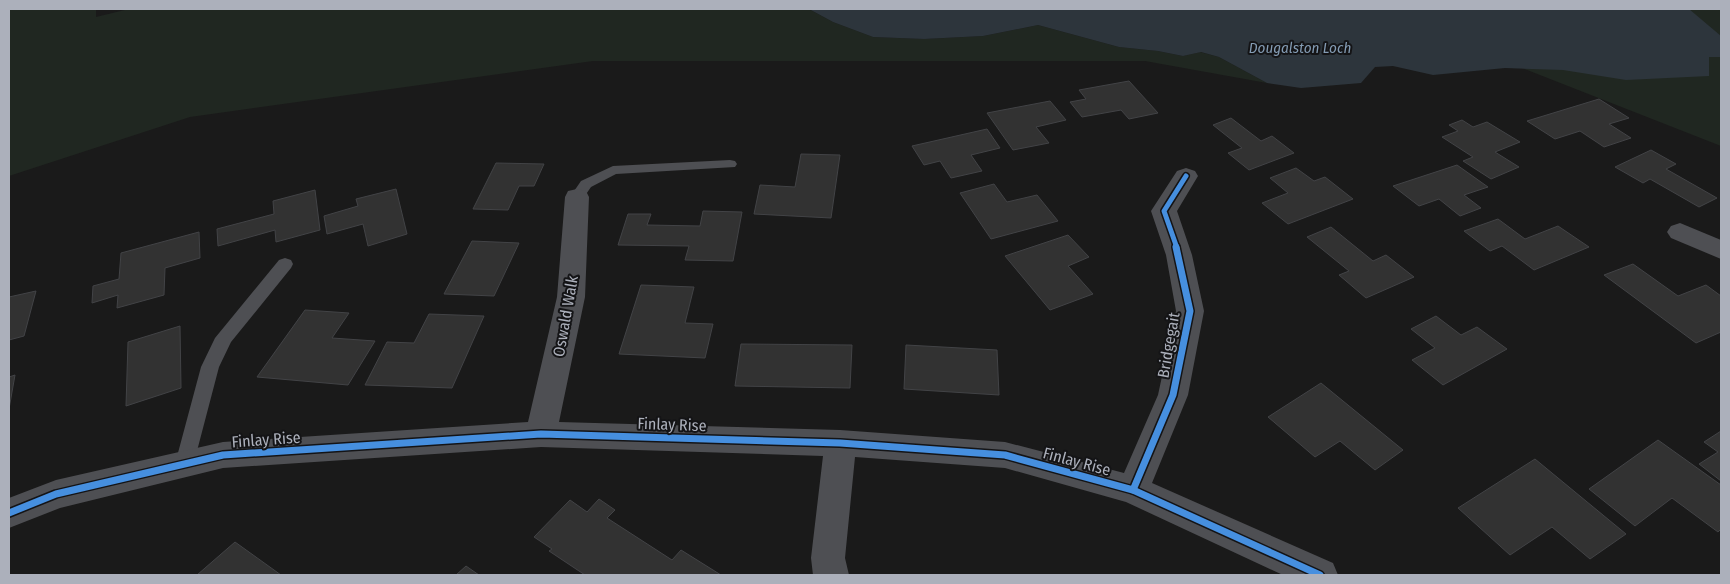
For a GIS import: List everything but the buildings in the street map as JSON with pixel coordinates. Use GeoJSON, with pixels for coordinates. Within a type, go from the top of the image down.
{"type":"FeatureCollection","features":[{"type":"Feature","properties":{"kind":"street","name":"Bridgegait"},"geometry":{"type":"LineString","coordinates":[[1133,490],[1173,395],[1190,311],[1179,255],[1164,211],[1186,176]]}},
{"type":"Feature","properties":{"kind":"street","name":"Oswald Walk"},"geometry":{"type":"LineString","coordinates":[[541,434],[571,297],[577,197]]}},
{"type":"Feature","properties":{"kind":"street"},"geometry":{"type":"LineString","coordinates":[[1680,232],[1721,250]]}},
{"type":"Feature","properties":{"kind":"street","name":"Finlay Rise"},"geometry":{"type":"LineString","coordinates":[[9,513],[56,494],[223,455],[541,434],[840,443],[1005,455],[1133,490],[1320,575]]}},
{"type":"Feature","properties":{"kind":"street"},"geometry":{"type":"LineString","coordinates":[[831,575],[828,558],[840,443]]}},
{"type":"Feature","properties":{"kind":"lane"},"geometry":{"type":"LineString","coordinates":[[577,197],[586,184],[613,170],[730,164]]}},
{"type":"Feature","properties":{"kind":"lane"},"geometry":{"type":"LineString","coordinates":[[186,464],[210,367],[224,338],[285,264]]}},
{"type":"Feature","properties":{"kind":"shaded area"},"geometry":{"type":"Polygon","coordinates":[[[9,9],[96,9],[96,17],[129,9],[809,9],[833,22],[873,37],[924,39],[983,36],[1038,25],[1119,47],[1183,56],[1200,52],[1219,57],[1267,83],[1145,61],[593,61],[190,117],[9,176],[9,9]]]}},
{"type":"Feature","properties":{"kind":"shaded area"},"geometry":{"type":"Polygon","coordinates":[[[1681,9],[1721,9],[1721,146],[1522,68],[1681,9]]]}},
{"type":"Feature","properties":{"kind":"water","name":"Dougalston Loch"},"geometry":{"type":"Polygon","coordinates":[[[809,9],[1689,9],[1721,36],[1721,57],[1709,57],[1709,76],[1626,80],[1563,70],[1505,68],[1433,75],[1393,66],[1375,67],[1361,83],[1301,88],[1267,83],[1219,57],[1201,52],[1183,56],[1119,47],[1038,25],[983,36],[924,39],[873,37],[833,22],[809,9]]]}},
{"type":"Feature","properties":{"kind":"cycle path"},"geometry":{"type":"LineString","coordinates":[[1133,490],[1173,395],[1190,311],[1179,255],[1164,211],[1186,176]]}},
{"type":"Feature","properties":{"kind":"cycle path"},"geometry":{"type":"LineString","coordinates":[[9,513],[56,494],[223,455],[541,434],[840,443],[1005,455],[1133,490],[1320,575]]}}]}
